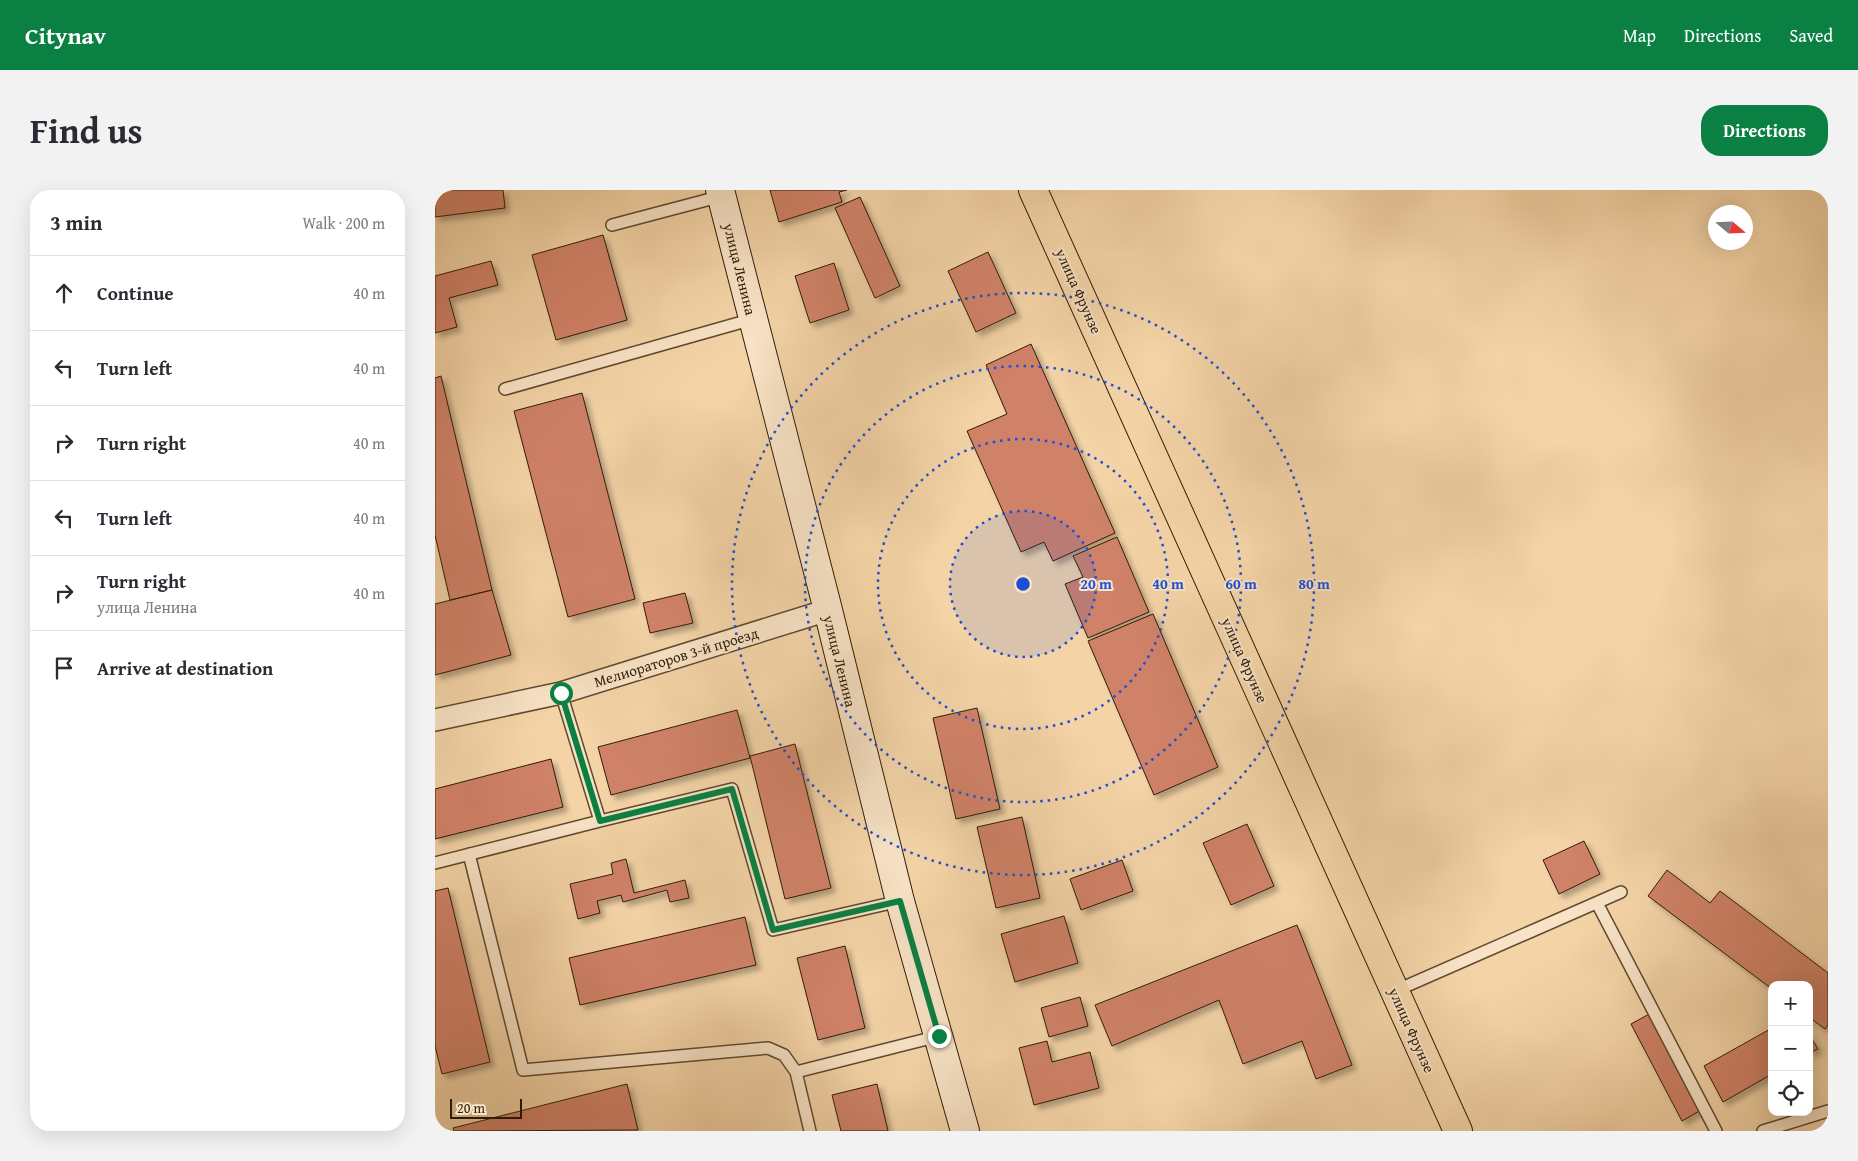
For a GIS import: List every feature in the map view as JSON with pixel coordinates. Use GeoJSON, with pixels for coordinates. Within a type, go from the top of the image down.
{"type":"FeatureCollection","features":[{"type":"Feature","properties":{"kind":"main road","name":"улица Фрунзе"},"geometry":{"type":"LineString","coordinates":[[1033,190],[1458,1131]]}},
{"type":"Feature","properties":{"kind":"street","name":"улица Ленина"},"geometry":{"type":"LineString","coordinates":[[721,193],[828,610],[900,901],[965,1131]]}},
{"type":"Feature","properties":{"kind":"street","name":"Мелиораторов 3-й проезд"},"geometry":{"type":"LineString","coordinates":[[435,720],[561,693],[828,610]]}},
{"type":"Feature","properties":{"kind":"lane"},"geometry":{"type":"LineString","coordinates":[[612,225],[721,193]]}},
{"type":"Feature","properties":{"kind":"lane"},"geometry":{"type":"LineString","coordinates":[[505,389],[753,319]]}},
{"type":"Feature","properties":{"kind":"lane"},"geometry":{"type":"LineString","coordinates":[[561,693],[600,821]]}},
{"type":"Feature","properties":{"kind":"lane"},"geometry":{"type":"LineString","coordinates":[[435,862],[732,789],[773,930],[900,901]]}},
{"type":"Feature","properties":{"kind":"lane"},"geometry":{"type":"LineString","coordinates":[[469,854],[523,1070],[768,1048],[784,1054],[796,1072],[810,1131]]}},
{"type":"Feature","properties":{"kind":"lane"},"geometry":{"type":"LineString","coordinates":[[1395,991],[1621,892]]}},
{"type":"Feature","properties":{"kind":"lane"},"geometry":{"type":"LineString","coordinates":[[1597,903],[1716,1131]]}},
{"type":"Feature","properties":{"kind":"lane"},"geometry":{"type":"LineString","coordinates":[[796,1072],[939,1036]]}},
{"type":"Feature","properties":{"kind":"lane"},"geometry":{"type":"LineString","coordinates":[[1763,1131],[1828,1110]]}},
{"type":"Feature","properties":{"kind":"building"},"geometry":{"type":"Polygon","coordinates":[[[435,190],[503,190],[505,208],[435,217],[435,190]]]}},
{"type":"Feature","properties":{"kind":"building"},"geometry":{"type":"Polygon","coordinates":[[[770,190],[847,190],[839,192],[842,202],[779,222],[770,190]]]}},
{"type":"Feature","properties":{"kind":"building"},"geometry":{"type":"Polygon","coordinates":[[[860,197],[900,286],[875,298],[835,208],[860,197]]]}},
{"type":"Feature","properties":{"kind":"building"},"geometry":{"type":"Polygon","coordinates":[[[603,235],[627,320],[556,340],[532,255],[603,235]]]}},
{"type":"Feature","properties":{"kind":"building"},"geometry":{"type":"Polygon","coordinates":[[[988,252],[1016,313],[976,332],[948,271],[988,252]]]}},
{"type":"Feature","properties":{"kind":"building"},"geometry":{"type":"Polygon","coordinates":[[[491,261],[498,285],[449,298],[457,327],[435,333],[435,276],[491,261]]]}},
{"type":"Feature","properties":{"kind":"building"},"geometry":{"type":"Polygon","coordinates":[[[834,263],[849,310],[810,323],[795,276],[834,263]]]}},
{"type":"Feature","properties":{"kind":"building"},"geometry":{"type":"Polygon","coordinates":[[[1031,344],[1115,533],[1053,561],[1044,542],[1021,552],[967,431],[1007,414],[986,365],[1031,344]]]}},
{"type":"Feature","properties":{"kind":"building"},"geometry":{"type":"Polygon","coordinates":[[[441,376],[492,590],[450,600],[435,535],[435,378],[441,376]]]}},
{"type":"Feature","properties":{"kind":"building"},"geometry":{"type":"Polygon","coordinates":[[[582,393],[635,599],[568,617],[514,411],[582,393]]]}},
{"type":"Feature","properties":{"kind":"building"},"geometry":{"type":"Polygon","coordinates":[[[1117,537],[1149,612],[1088,638],[1065,584],[1083,577],[1073,556],[1117,537]]]}},
{"type":"Feature","properties":{"kind":"building"},"geometry":{"type":"Polygon","coordinates":[[[492,590],[511,655],[435,675],[435,604],[492,590]]]}},
{"type":"Feature","properties":{"kind":"building"},"geometry":{"type":"Polygon","coordinates":[[[685,593],[693,623],[650,633],[643,603],[685,593]]]}},
{"type":"Feature","properties":{"kind":"building"},"geometry":{"type":"Polygon","coordinates":[[[1153,614],[1218,767],[1154,795],[1088,641],[1153,614]]]}},
{"type":"Feature","properties":{"kind":"building"},"geometry":{"type":"Polygon","coordinates":[[[977,708],[1000,809],[956,819],[933,718],[977,708]]]}},
{"type":"Feature","properties":{"kind":"building"},"geometry":{"type":"Polygon","coordinates":[[[737,710],[750,758],[611,795],[598,747],[737,710]]]}},
{"type":"Feature","properties":{"kind":"building"},"geometry":{"type":"Polygon","coordinates":[[[795,744],[831,888],[785,899],[750,756],[795,744]]]}},
{"type":"Feature","properties":{"kind":"building"},"geometry":{"type":"Polygon","coordinates":[[[551,759],[563,807],[435,839],[435,789],[551,759]]]}},
{"type":"Feature","properties":{"kind":"building"},"geometry":{"type":"Polygon","coordinates":[[[1022,817],[1040,898],[996,908],[977,827],[1022,817]]]}},
{"type":"Feature","properties":{"kind":"building"},"geometry":{"type":"Polygon","coordinates":[[[1247,824],[1274,886],[1231,905],[1203,843],[1247,824]]]}},
{"type":"Feature","properties":{"kind":"building"},"geometry":{"type":"Polygon","coordinates":[[[1584,841],[1600,874],[1559,894],[1543,860],[1584,841]]]}},
{"type":"Feature","properties":{"kind":"building"},"geometry":{"type":"Polygon","coordinates":[[[626,859],[634,893],[685,880],[689,898],[670,902],[667,890],[623,902],[621,895],[597,901],[600,913],[578,919],[570,884],[613,874],[611,863],[626,859]]]}},
{"type":"Feature","properties":{"kind":"building"},"geometry":{"type":"Polygon","coordinates":[[[1122,860],[1133,891],[1081,910],[1070,879],[1122,860]]]}},
{"type":"Feature","properties":{"kind":"building"},"geometry":{"type":"Polygon","coordinates":[[[1667,870],[1710,903],[1720,891],[1828,973],[1828,1025],[1825,1029],[1813,1020],[1813,981],[1768,981],[1768,986],[1648,896],[1667,870]]]}},
{"type":"Feature","properties":{"kind":"building"},"geometry":{"type":"Polygon","coordinates":[[[448,888],[490,1062],[442,1074],[435,1046],[435,891],[448,888]]]}},
{"type":"Feature","properties":{"kind":"building"},"geometry":{"type":"Polygon","coordinates":[[[1064,916],[1078,963],[1015,982],[1001,934],[1064,916]]]}},
{"type":"Feature","properties":{"kind":"building"},"geometry":{"type":"Polygon","coordinates":[[[745,917],[756,965],[580,1005],[569,958],[745,917]]]}},
{"type":"Feature","properties":{"kind":"building"},"geometry":{"type":"Polygon","coordinates":[[[1297,925],[1352,1065],[1316,1079],[1302,1041],[1243,1064],[1219,1000],[1112,1046],[1095,1005],[1297,925]]]}},
{"type":"Feature","properties":{"kind":"building"},"geometry":{"type":"Polygon","coordinates":[[[845,946],[865,1028],[818,1040],[797,958],[845,946]]]}},
{"type":"Feature","properties":{"kind":"building"},"geometry":{"type":"Polygon","coordinates":[[[1080,997],[1088,1026],[1049,1037],[1041,1008],[1080,997]]]}},
{"type":"Feature","properties":{"kind":"building"},"geometry":{"type":"Polygon","coordinates":[[[1651,1013],[1701,1110],[1682,1121],[1631,1024],[1651,1013]]]}},
{"type":"Feature","properties":{"kind":"building"},"geometry":{"type":"Polygon","coordinates":[[[1768,1030],[1768,1076],[1723,1102],[1704,1066],[1768,1030]]]}},
{"type":"Feature","properties":{"kind":"building"},"geometry":{"type":"Polygon","coordinates":[[[1047,1041],[1052,1062],[1090,1052],[1099,1088],[1034,1105],[1019,1048],[1047,1041]]]}},
{"type":"Feature","properties":{"kind":"building"},"geometry":{"type":"Polygon","coordinates":[[[1813,1041],[1818,1049],[1813,1051],[1813,1041]]]}},
{"type":"Feature","properties":{"kind":"building"},"geometry":{"type":"Polygon","coordinates":[[[627,1084],[638,1130],[454,1131],[453,1128],[627,1084]]]}},
{"type":"Feature","properties":{"kind":"building"},"geometry":{"type":"Polygon","coordinates":[[[877,1084],[888,1131],[841,1131],[832,1095],[877,1084]]]}},
{"type":"Feature","properties":{"kind":"route"},"geometry":{"type":"LineString","coordinates":[[561,693],[600,821],[732,789],[773,930],[900,901],[939,1036]]}}]}
